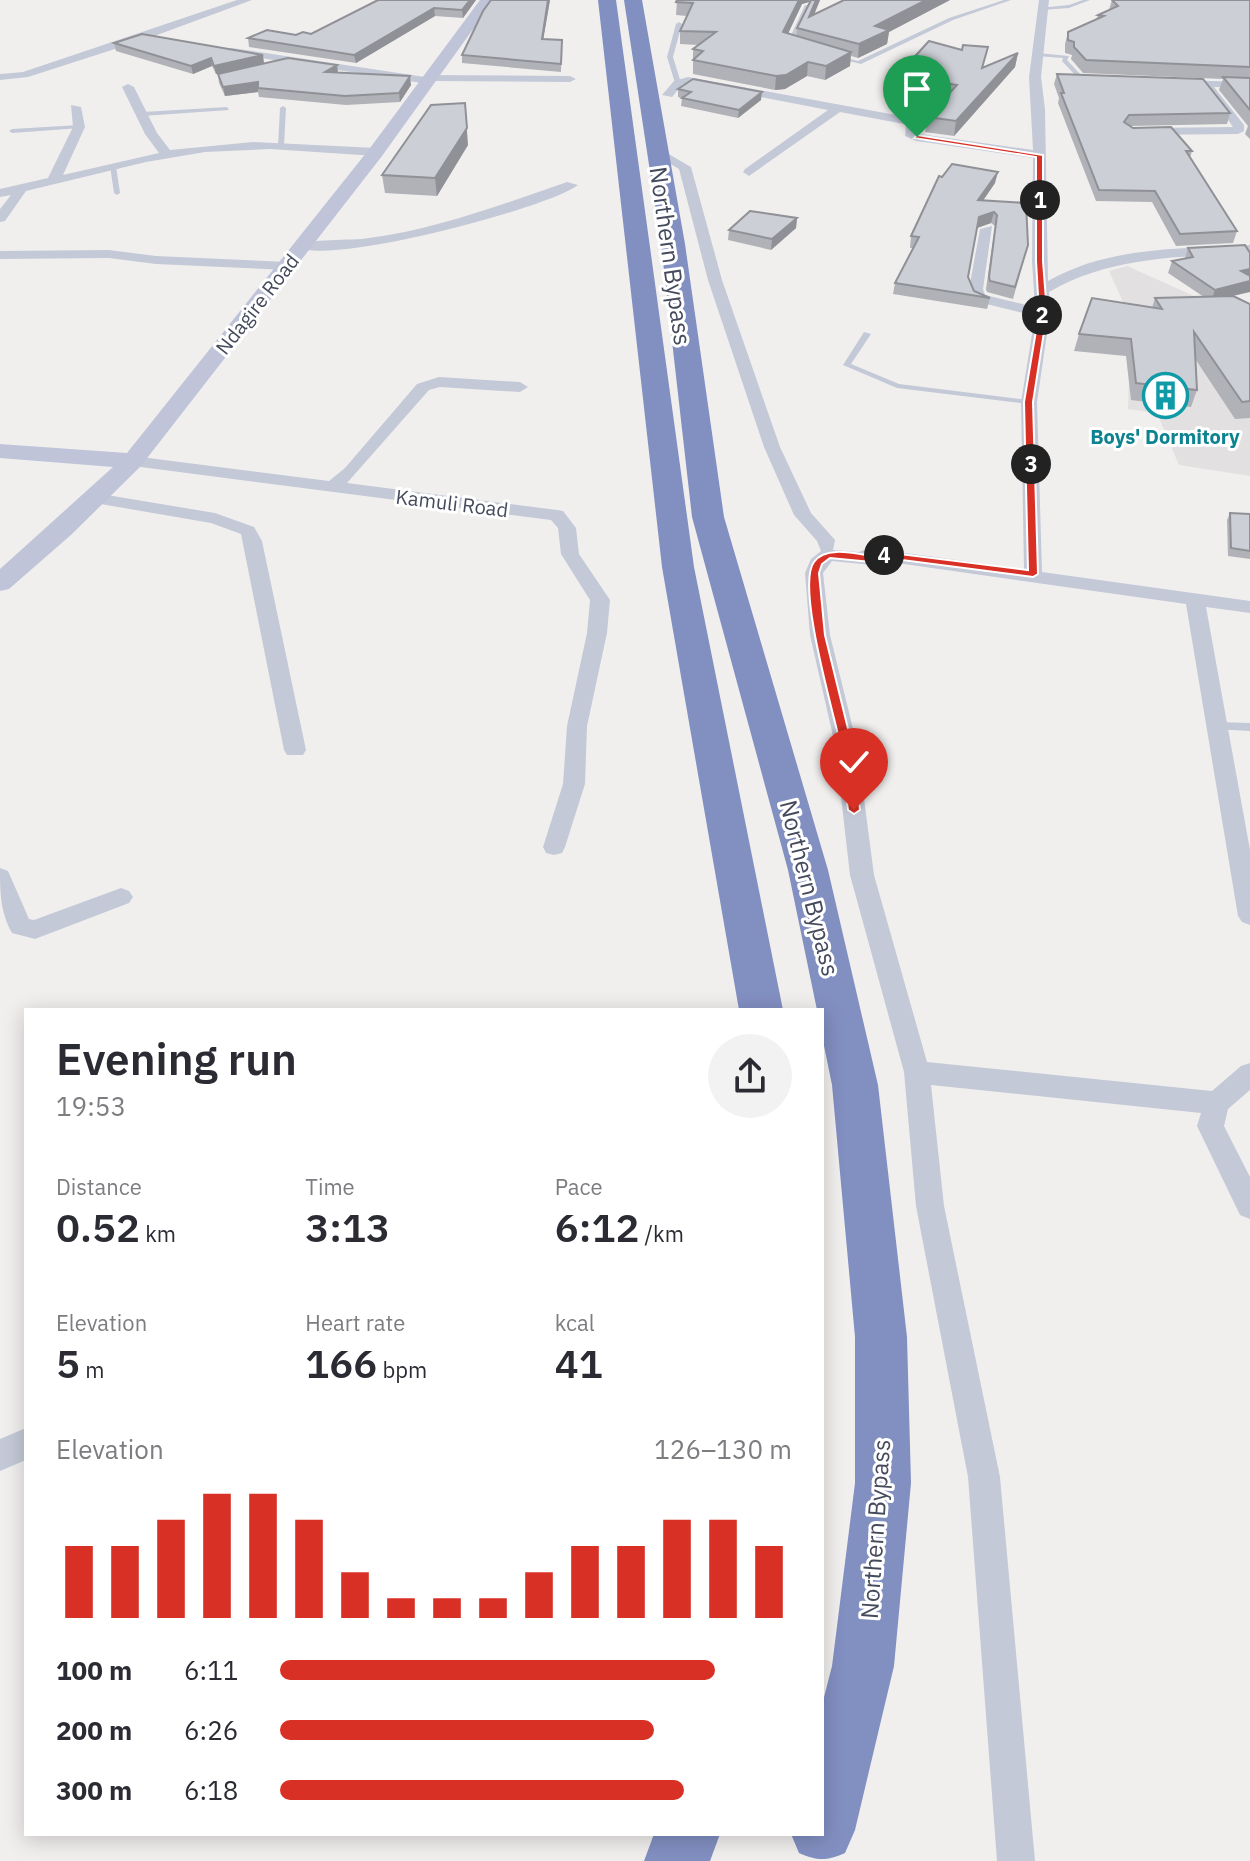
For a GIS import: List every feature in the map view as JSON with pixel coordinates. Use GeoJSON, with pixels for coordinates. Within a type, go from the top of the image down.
{"type":"FeatureCollection","features":[{"type":"Feature","properties":{"kind":"highway","name":"Northern Bypass"},"geometry":{"type":"LineString","coordinates":[[607,0],[678,567],[761,1008]]}},
{"type":"Feature","properties":{"kind":"highway","name":"Northern Bypass"},"geometry":{"type":"LineString","coordinates":[[633,0],[673,244],[708,517],[808,870],[855,1085],[881,1337],[883,1483],[863,1666],[824,1824]]}},
{"type":"Feature","properties":{"kind":"highway"},"geometry":{"type":"LineString","coordinates":[[677,1861],[686,1836]]}},
{"type":"Feature","properties":{"kind":"highway","name":"Northern Bypass"},"geometry":{"type":"LineString","coordinates":[[814,1861],[821,1836]]}},
{"type":"Feature","properties":{"kind":"street"},"geometry":{"type":"LineString","coordinates":[[0,77],[24,75],[247,0]]}},
{"type":"Feature","properties":{"kind":"street","name":"Ndagire Road"},"geometry":{"type":"LineString","coordinates":[[0,583],[133,461],[376,152],[487,0]]}},
{"type":"Feature","properties":{"kind":"street"},"geometry":{"type":"LineString","coordinates":[[1033,574],[1029,402],[1043,313],[1039,261],[1043,78],[1038,55],[1043,4]]}},
{"type":"Feature","properties":{"kind":"street"},"geometry":{"type":"LineString","coordinates":[[143,36],[170,42]]}},
{"type":"Feature","properties":{"kind":"street"},"geometry":{"type":"LineString","coordinates":[[215,49],[429,79],[570,79]]}},
{"type":"Feature","properties":{"kind":"street"},"geometry":{"type":"LineString","coordinates":[[1065,79],[1094,80]]}},
{"type":"Feature","properties":{"kind":"street"},"geometry":{"type":"LineString","coordinates":[[668,95],[678,83],[688,80],[907,121],[913,124],[909,133],[917,137],[1040,155]]}},
{"type":"Feature","properties":{"kind":"street"},"geometry":{"type":"LineString","coordinates":[[1164,83],[1250,85]]}},
{"type":"Feature","properties":{"kind":"street"},"geometry":{"type":"LineString","coordinates":[[1130,132],[1238,130],[1240,128],[1205,84]]}},
{"type":"Feature","properties":{"kind":"street"},"geometry":{"type":"LineString","coordinates":[[128,87],[151,134],[166,154]]}},
{"type":"Feature","properties":{"kind":"street"},"geometry":{"type":"LineString","coordinates":[[54,180],[79,127],[75,107]]}},
{"type":"Feature","properties":{"kind":"street"},"geometry":{"type":"LineString","coordinates":[[749,172],[838,108]]}},
{"type":"Feature","properties":{"kind":"street"},"geometry":{"type":"LineString","coordinates":[[0,193],[166,154],[233,146],[376,152]]}},
{"type":"Feature","properties":{"kind":"street"},"geometry":{"type":"LineString","coordinates":[[656,152],[685,167],[715,280],[772,447],[803,515],[826,540],[822,547],[1033,574],[1250,607]]}},
{"type":"Feature","properties":{"kind":"street"},"geometry":{"type":"LineString","coordinates":[[303,246],[337,248],[464,222],[572,185]]}},
{"type":"Feature","properties":{"kind":"street"},"geometry":{"type":"LineString","coordinates":[[0,218],[22,188]]}},
{"type":"Feature","properties":{"kind":"street"},"geometry":{"type":"LineString","coordinates":[[987,229],[976,289],[979,298],[1043,313]]}},
{"type":"Feature","properties":{"kind":"street"},"geometry":{"type":"LineString","coordinates":[[1043,289],[1075,271],[1120,260],[1250,249]]}},
{"type":"Feature","properties":{"kind":"street"},"geometry":{"type":"LineString","coordinates":[[0,255],[109,254],[156,260],[287,266]]}},
{"type":"Feature","properties":{"kind":"street"},"geometry":{"type":"LineString","coordinates":[[330,488],[351,472],[423,387],[439,382],[520,387]]}},
{"type":"Feature","properties":{"kind":"street","name":"Kamuli Road"},"geometry":{"type":"LineString","coordinates":[[0,451],[133,461],[557,515],[567,528],[570,554],[600,600],[597,633],[577,726],[574,784],[554,847]]}},
{"type":"Feature","properties":{"kind":"street"},"geometry":{"type":"LineString","coordinates":[[95,498],[215,518],[248,531],[253,541],[295,750]]}},
{"type":"Feature","properties":{"kind":"street"},"geometry":{"type":"LineString","coordinates":[[884,555],[882,560],[828,555],[818,563],[814,573],[820,635],[846,745],[862,875],[917,1072],[930,1206],[984,1477],[1016,1861]]}},
{"type":"Feature","properties":{"kind":"street"},"geometry":{"type":"LineString","coordinates":[[1195,598],[1250,916]]}},
{"type":"Feature","properties":{"kind":"street"},"geometry":{"type":"LineString","coordinates":[[0,877],[20,926],[35,930],[121,897]]}},
{"type":"Feature","properties":{"kind":"street"},"geometry":{"type":"LineString","coordinates":[[917,1072],[1217,1103]]}},
{"type":"Feature","properties":{"kind":"street"},"geometry":{"type":"LineString","coordinates":[[1250,1074],[1217,1103],[1210,1126],[1250,1206]]}},
{"type":"Feature","properties":{"kind":"street"},"geometry":{"type":"LineString","coordinates":[[0,1455],[24,1445]]}},
{"type":"Feature","properties":{"kind":"lane"},"geometry":{"type":"LineString","coordinates":[[830,56],[859,63],[951,19],[1009,0]]}},
{"type":"Feature","properties":{"kind":"lane"},"geometry":{"type":"LineString","coordinates":[[1043,4],[1069,6],[1088,0]]}},
{"type":"Feature","properties":{"kind":"lane"},"geometry":{"type":"LineString","coordinates":[[802,49],[788,45],[807,6]]}},
{"type":"Feature","properties":{"kind":"lane"},"geometry":{"type":"LineString","coordinates":[[678,83],[670,57],[679,24]]}},
{"type":"Feature","properties":{"kind":"lane"},"geometry":{"type":"LineString","coordinates":[[1038,55],[1067,57],[1064,60],[1078,75]]}},
{"type":"Feature","properties":{"kind":"lane"},"geometry":{"type":"LineString","coordinates":[[275,66],[298,60]]}},
{"type":"Feature","properties":{"kind":"lane"},"geometry":{"type":"LineString","coordinates":[[281,146],[283,108]]}},
{"type":"Feature","properties":{"kind":"lane"},"geometry":{"type":"LineString","coordinates":[[143,114],[227,109]]}},
{"type":"Feature","properties":{"kind":"lane"},"geometry":{"type":"LineString","coordinates":[[12,131],[79,127]]}},
{"type":"Feature","properties":{"kind":"lane"},"geometry":{"type":"LineString","coordinates":[[113,166],[117,193]]}},
{"type":"Feature","properties":{"kind":"lane"},"geometry":{"type":"LineString","coordinates":[[867,334],[847,365],[897,386],[1029,402]]}},
{"type":"Feature","properties":{"kind":"lane"},"geometry":{"type":"LineString","coordinates":[[1217,726],[1250,727]]}},
{"type":"Feature","properties":{"kind":"shaded area"},"geometry":{"type":"Polygon","coordinates":[[[1127,266],[1250,321],[1250,476],[1179,465],[1157,413],[1128,409],[1129,376],[1138,335],[1109,271],[1127,266]]]}},
{"type":"Feature","properties":{"kind":"building"},"geometry":{"type":"Polygon","coordinates":[[[378,0],[470,0],[462,10],[434,8],[354,55],[248,38],[267,30],[311,34],[378,0]]]}},
{"type":"Feature","properties":{"kind":"building"},"geometry":{"type":"Polygon","coordinates":[[[491,0],[548,0],[542,39],[562,40],[561,64],[462,55],[491,0]]]}},
{"type":"Feature","properties":{"kind":"building"},"geometry":{"type":"Polygon","coordinates":[[[677,0],[799,0],[783,32],[851,52],[826,66],[808,62],[786,75],[776,76],[693,60],[703,51],[693,49],[716,32],[680,31],[693,3],[677,0]]]}},
{"type":"Feature","properties":{"kind":"building"},"geometry":{"type":"Polygon","coordinates":[[[811,0],[816,0],[809,17],[844,0],[926,0],[875,26],[889,30],[859,44],[797,28],[811,0]]]}},
{"type":"Feature","properties":{"kind":"building"},"geometry":{"type":"Polygon","coordinates":[[[1112,0],[1250,0],[1250,67],[1086,60],[1074,47],[1074,42],[1068,40],[1068,32],[1104,16],[1098,15],[1118,6],[1112,0]]]}},
{"type":"Feature","properties":{"kind":"building"},"geometry":{"type":"Polygon","coordinates":[[[142,34],[263,55],[214,66],[211,58],[191,66],[114,43],[142,34]]]}},
{"type":"Feature","properties":{"kind":"building"},"geometry":{"type":"Polygon","coordinates":[[[929,41],[962,50],[963,45],[988,47],[982,68],[1018,53],[956,121],[928,117],[957,85],[897,76],[929,41]]]}},
{"type":"Feature","properties":{"kind":"building"},"geometry":{"type":"Polygon","coordinates":[[[288,58],[337,65],[325,72],[410,76],[399,93],[345,96],[258,88],[258,82],[223,87],[218,74],[288,58]]]}},
{"type":"Feature","properties":{"kind":"building"},"geometry":{"type":"Polygon","coordinates":[[[1057,74],[1203,79],[1230,113],[1129,115],[1124,122],[1133,128],[1171,127],[1192,151],[1186,151],[1237,231],[1180,234],[1155,191],[1099,190],[1061,93],[1064,93],[1057,74]]]}},
{"type":"Feature","properties":{"kind":"building"},"geometry":{"type":"Polygon","coordinates":[[[1223,77],[1250,78],[1250,110],[1223,77]]]}},
{"type":"Feature","properties":{"kind":"building"},"geometry":{"type":"Polygon","coordinates":[[[693,79],[762,92],[739,110],[682,98],[691,92],[678,89],[693,79]]]}},
{"type":"Feature","properties":{"kind":"building"},"geometry":{"type":"Polygon","coordinates":[[[465,103],[467,128],[435,178],[382,175],[431,105],[465,103]]]}},
{"type":"Feature","properties":{"kind":"building"},"geometry":{"type":"Polygon","coordinates":[[[952,164],[998,172],[978,200],[1026,203],[1028,245],[1015,287],[990,281],[997,215],[994,212],[979,217],[968,277],[974,291],[990,298],[895,283],[919,237],[911,236],[939,176],[942,177],[952,164]]]}},
{"type":"Feature","properties":{"kind":"building"},"geometry":{"type":"Polygon","coordinates":[[[750,211],[797,218],[772,239],[729,230],[750,211]]]}},
{"type":"Feature","properties":{"kind":"building"},"geometry":{"type":"Polygon","coordinates":[[[1245,245],[1250,253],[1250,269],[1241,271],[1250,276],[1250,281],[1215,290],[1172,261],[1193,257],[1188,248],[1245,245]]]}},
{"type":"Feature","properties":{"kind":"building"},"geometry":{"type":"Polygon","coordinates":[[[1233,296],[1250,304],[1250,401],[1242,402],[1194,332],[1197,390],[1136,383],[1131,339],[1079,334],[1092,298],[1162,309],[1155,298],[1233,296]]]}},
{"type":"Feature","properties":{"kind":"building"},"geometry":{"type":"Polygon","coordinates":[[[1230,513],[1250,514],[1250,551],[1231,548],[1230,513]]]}},
{"type":"Feature","properties":{"kind":"place","name":"Boys' Dormitory"},"geometry":{"type":"Point","coordinates":[1165,396]}},
{"type":"Feature","properties":{"kind":"route"},"geometry":{"type":"LineString","coordinates":[[854,810],[846,745],[820,635],[814,573],[818,563],[828,555],[882,560],[884,555],[1033,574],[1029,402],[1043,313],[1039,261],[1040,155],[917,137]]}}]}
